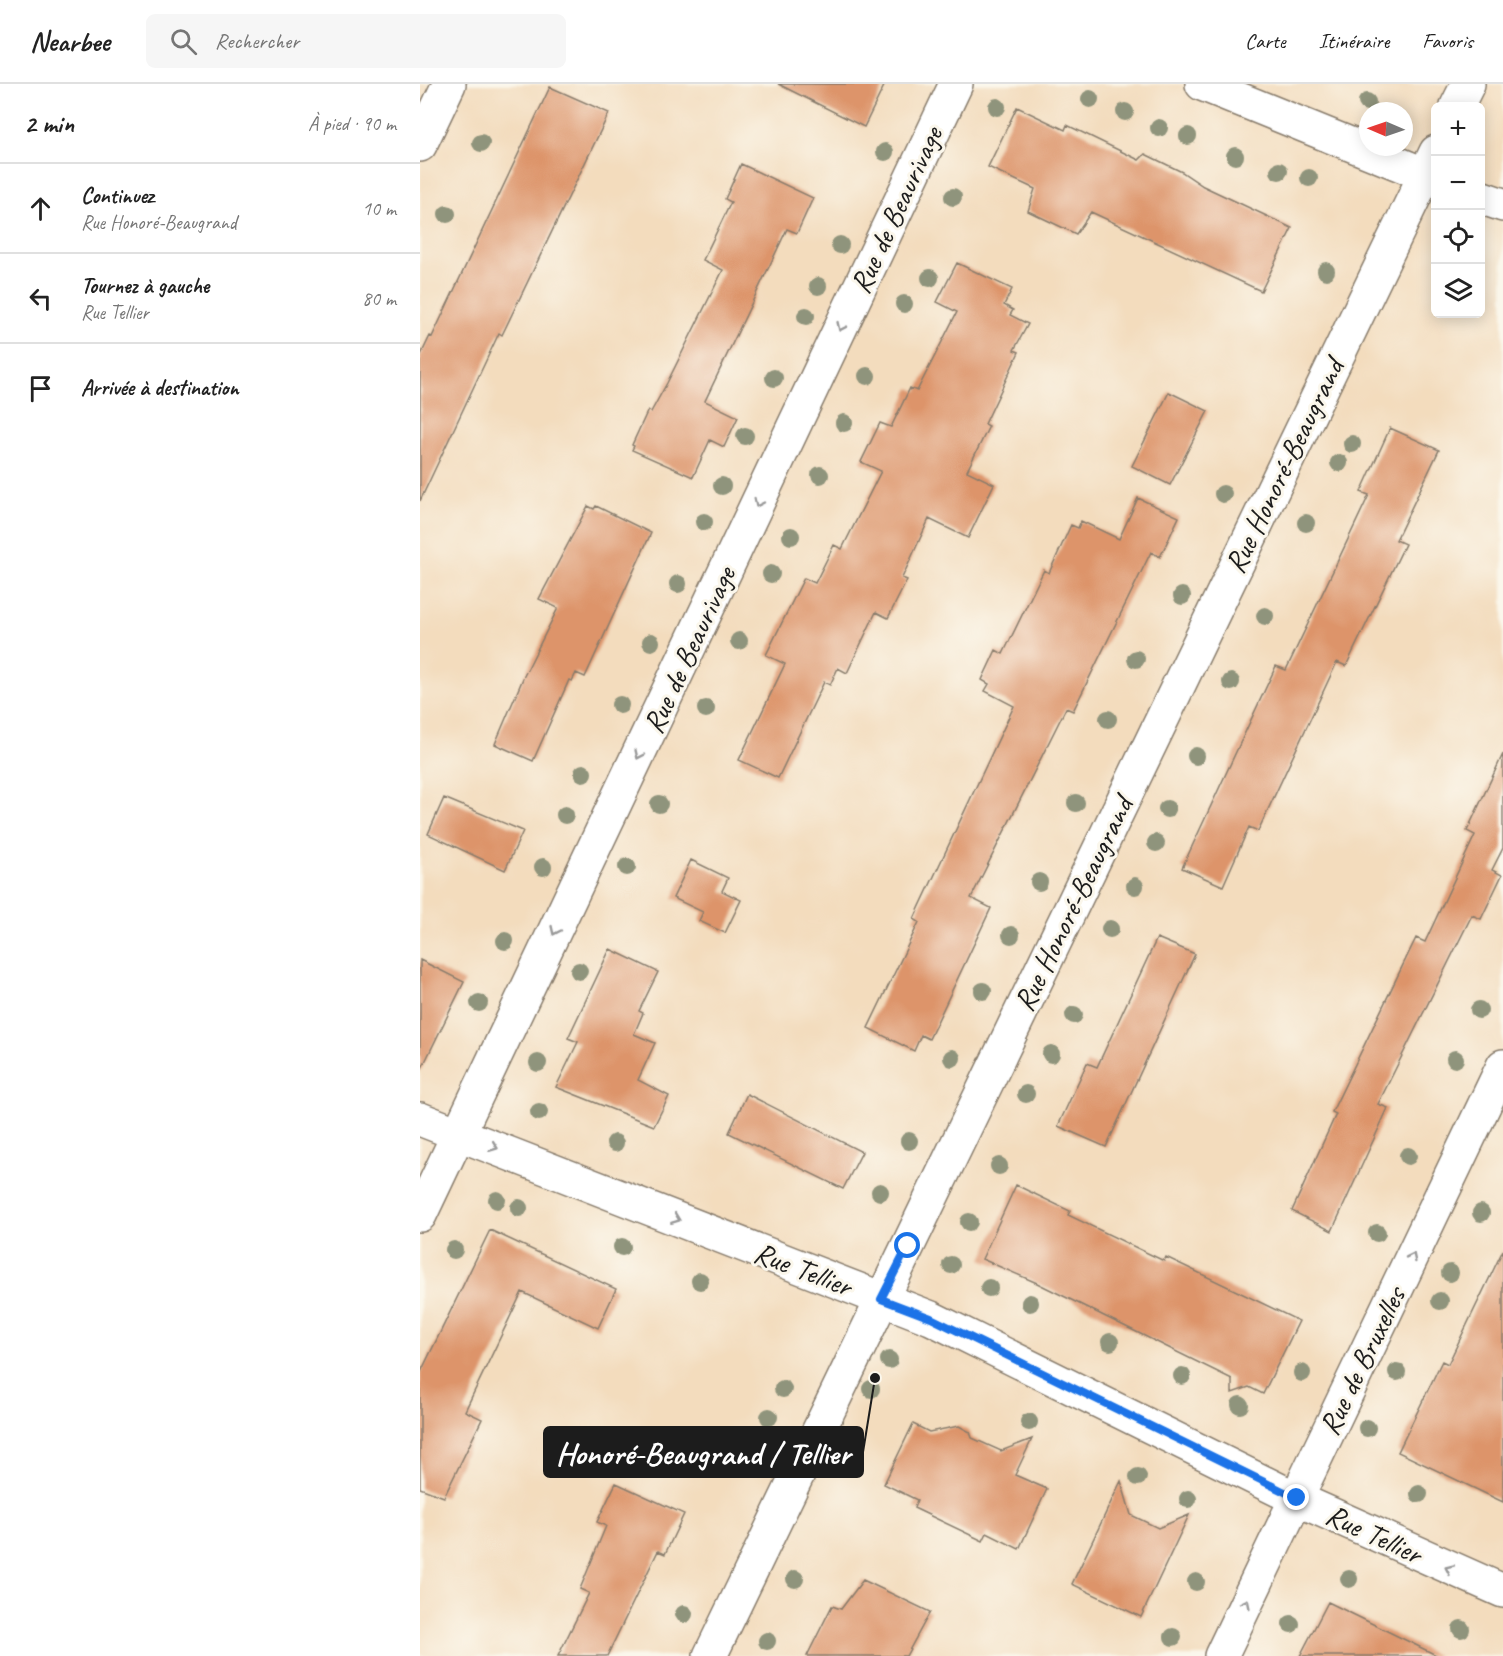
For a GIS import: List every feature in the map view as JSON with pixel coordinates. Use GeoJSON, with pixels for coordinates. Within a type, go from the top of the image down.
{"type":"FeatureCollection","features":[{"type":"Feature","properties":{"kind":"street"},"geometry":{"type":"LineString","coordinates":[[420,145],[449,84]]}},
{"type":"Feature","properties":{"kind":"street","name":"Rue de Beaurivage"},"geometry":{"type":"LineString","coordinates":[[420,1215],[956,84]]}},
{"type":"Feature","properties":{"kind":"street"},"geometry":{"type":"LineString","coordinates":[[1202,84],[1431,168]]}},
{"type":"Feature","properties":{"kind":"street"},"geometry":{"type":"LineString","coordinates":[[1459,102],[1468,84]]}},
{"type":"Feature","properties":{"kind":"street","name":"Rue Honoré-Beaugrand"},"geometry":{"type":"LineString","coordinates":[[710,1656],[881,1299],[1431,170]]}},
{"type":"Feature","properties":{"kind":"street"},"geometry":{"type":"LineString","coordinates":[[1485,198],[1503,205]]}},
{"type":"Feature","properties":{"kind":"street","name":"Rue de Bruxelles"},"geometry":{"type":"LineString","coordinates":[[1221,1656],[1503,1066]]}},
{"type":"Feature","properties":{"kind":"street","name":"Rue Tellier"},"geometry":{"type":"LineString","coordinates":[[420,1119],[931,1318],[1297,1498],[1503,1591]]}},
{"type":"Feature","properties":{"kind":"building"},"geometry":{"type":"Polygon","coordinates":[[[778,84],[885,84],[864,127],[778,84]]]}},
{"type":"Feature","properties":{"kind":"building"},"geometry":{"type":"Polygon","coordinates":[[[550,87],[609,113],[502,335],[499,333],[420,501],[420,357],[430,336],[432,337],[550,87]]]}},
{"type":"Feature","properties":{"kind":"building"},"geometry":{"type":"Polygon","coordinates":[[[1017,107],[1065,130],[1067,125],[1139,160],[1145,154],[1182,172],[1203,186],[1292,228],[1261,291],[1091,212],[1076,234],[1028,211],[1035,189],[988,167],[1017,107]]]}},
{"type":"Feature","properties":{"kind":"building"},"geometry":{"type":"Polygon","coordinates":[[[741,164],[813,198],[797,233],[787,229],[705,401],[738,417],[724,447],[710,440],[693,477],[632,450],[634,446],[632,445],[648,410],[651,412],[667,383],[723,270],[703,260],[731,202],[725,199],[741,164]]]}},
{"type":"Feature","properties":{"kind":"building"},"geometry":{"type":"Polygon","coordinates":[[[957,263],[1012,289],[1004,305],[1013,310],[1010,315],[1028,324],[1014,350],[1019,352],[985,424],[989,426],[967,471],[994,484],[968,538],[929,519],[902,578],[907,580],[888,618],[876,612],[847,673],[838,668],[830,685],[824,682],[778,778],[739,760],[785,664],[766,655],[804,578],[815,583],[834,545],[842,549],[881,471],[861,462],[880,423],[891,427],[910,388],[917,391],[957,312],[937,302],[957,263]]]}},
{"type":"Feature","properties":{"kind":"building"},"geometry":{"type":"Polygon","coordinates":[[[1169,392],[1208,411],[1170,485],[1132,466],[1169,392]]]}},
{"type":"Feature","properties":{"kind":"building"},"geometry":{"type":"Polygon","coordinates":[[[1390,428],[1439,450],[1396,540],[1405,544],[1346,666],[1337,662],[1258,831],[1249,827],[1223,886],[1182,868],[1276,666],[1286,670],[1369,495],[1361,492],[1390,428]]]}},
{"type":"Feature","properties":{"kind":"building"},"geometry":{"type":"Polygon","coordinates":[[[1138,498],[1179,517],[1160,557],[1151,552],[1073,711],[1066,708],[971,898],[991,908],[929,1039],[921,1035],[914,1051],[868,1028],[919,922],[914,919],[1014,706],[985,691],[989,684],[982,680],[996,650],[1003,654],[1044,570],[1049,573],[1071,525],[1078,528],[1081,521],[1119,539],[1138,498]]]}},
{"type":"Feature","properties":{"kind":"building"},"geometry":{"type":"Polygon","coordinates":[[[588,506],[594,509],[596,506],[651,533],[585,677],[576,673],[572,681],[569,680],[533,761],[495,744],[524,676],[558,608],[539,599],[588,506]]]}},
{"type":"Feature","properties":{"kind":"building"},"geometry":{"type":"Polygon","coordinates":[[[1503,754],[1503,848],[1492,870],[1502,875],[1481,919],[1472,915],[1378,1104],[1388,1108],[1332,1231],[1292,1211],[1336,1114],[1332,1112],[1416,938],[1425,942],[1475,835],[1467,831],[1503,754]]]}},
{"type":"Feature","properties":{"kind":"building"},"geometry":{"type":"Polygon","coordinates":[[[444,798],[523,831],[505,870],[428,834],[444,798]]]}},
{"type":"Feature","properties":{"kind":"building"},"geometry":{"type":"Polygon","coordinates":[[[691,860],[728,878],[722,891],[741,900],[725,933],[699,921],[703,912],[673,898],[691,860]]]}},
{"type":"Feature","properties":{"kind":"building"},"geometry":{"type":"Polygon","coordinates":[[[1157,938],[1195,954],[1106,1147],[1058,1126],[1087,1063],[1097,1067],[1157,938]]]}},
{"type":"Feature","properties":{"kind":"building"},"geometry":{"type":"Polygon","coordinates":[[[610,949],[658,972],[639,1011],[643,1013],[634,1034],[655,1043],[638,1080],[669,1096],[654,1126],[556,1087],[578,1042],[568,1038],[610,949]]]}},
{"type":"Feature","properties":{"kind":"building"},"geometry":{"type":"Polygon","coordinates":[[[420,960],[464,982],[420,1072],[420,960]]]}},
{"type":"Feature","properties":{"kind":"building"},"geometry":{"type":"Polygon","coordinates":[[[747,1094],[862,1152],[843,1189],[729,1133],[747,1094]]]}},
{"type":"Feature","properties":{"kind":"building"},"geometry":{"type":"Polygon","coordinates":[[[1016,1185],[1070,1211],[1068,1215],[1164,1261],[1166,1257],[1299,1321],[1263,1394],[1249,1387],[1232,1393],[1232,1379],[1037,1283],[982,1259],[1016,1185]]]}},
{"type":"Feature","properties":{"kind":"building"},"geometry":{"type":"Polygon","coordinates":[[[490,1230],[616,1289],[598,1328],[522,1292],[465,1411],[482,1419],[444,1497],[420,1488],[420,1374],[490,1230]]]}},
{"type":"Feature","properties":{"kind":"building"},"geometry":{"type":"Polygon","coordinates":[[[1503,1250],[1503,1502],[1398,1452],[1442,1361],[1448,1364],[1503,1250]]]}},
{"type":"Feature","properties":{"kind":"building"},"geometry":{"type":"Polygon","coordinates":[[[913,1424],[929,1432],[959,1426],[970,1432],[972,1438],[1001,1451],[1032,1439],[1015,1475],[1047,1489],[1019,1549],[987,1533],[983,1541],[914,1508],[917,1500],[884,1484],[913,1424]]]}},
{"type":"Feature","properties":{"kind":"building"},"geometry":{"type":"Polygon","coordinates":[[[1121,1481],[1131,1515],[1158,1528],[1189,1515],[1141,1617],[1072,1584],[1121,1481]]]}},
{"type":"Feature","properties":{"kind":"building"},"geometry":{"type":"Polygon","coordinates":[[[616,1483],[684,1514],[665,1554],[658,1551],[607,1656],[558,1656],[589,1593],[580,1589],[606,1526],[597,1522],[616,1483]]]}},
{"type":"Feature","properties":{"kind":"building"},"geometry":{"type":"Polygon","coordinates":[[[863,1580],[930,1612],[906,1656],[807,1656],[832,1606],[841,1609],[863,1580]]]}},
{"type":"Feature","properties":{"kind":"building"},"geometry":{"type":"Polygon","coordinates":[[[1328,1602],[1438,1656],[1300,1656],[1328,1602]]]}},
{"type":"Feature","properties":{"kind":"place","name":"Honoré-Beaugrand / Tellier"},"geometry":{"type":"Point","coordinates":[875,1378]}},
{"type":"Feature","properties":{"kind":"route"},"geometry":{"type":"LineString","coordinates":[[908,1246],[881,1299],[931,1318],[1297,1498]]}}]}
